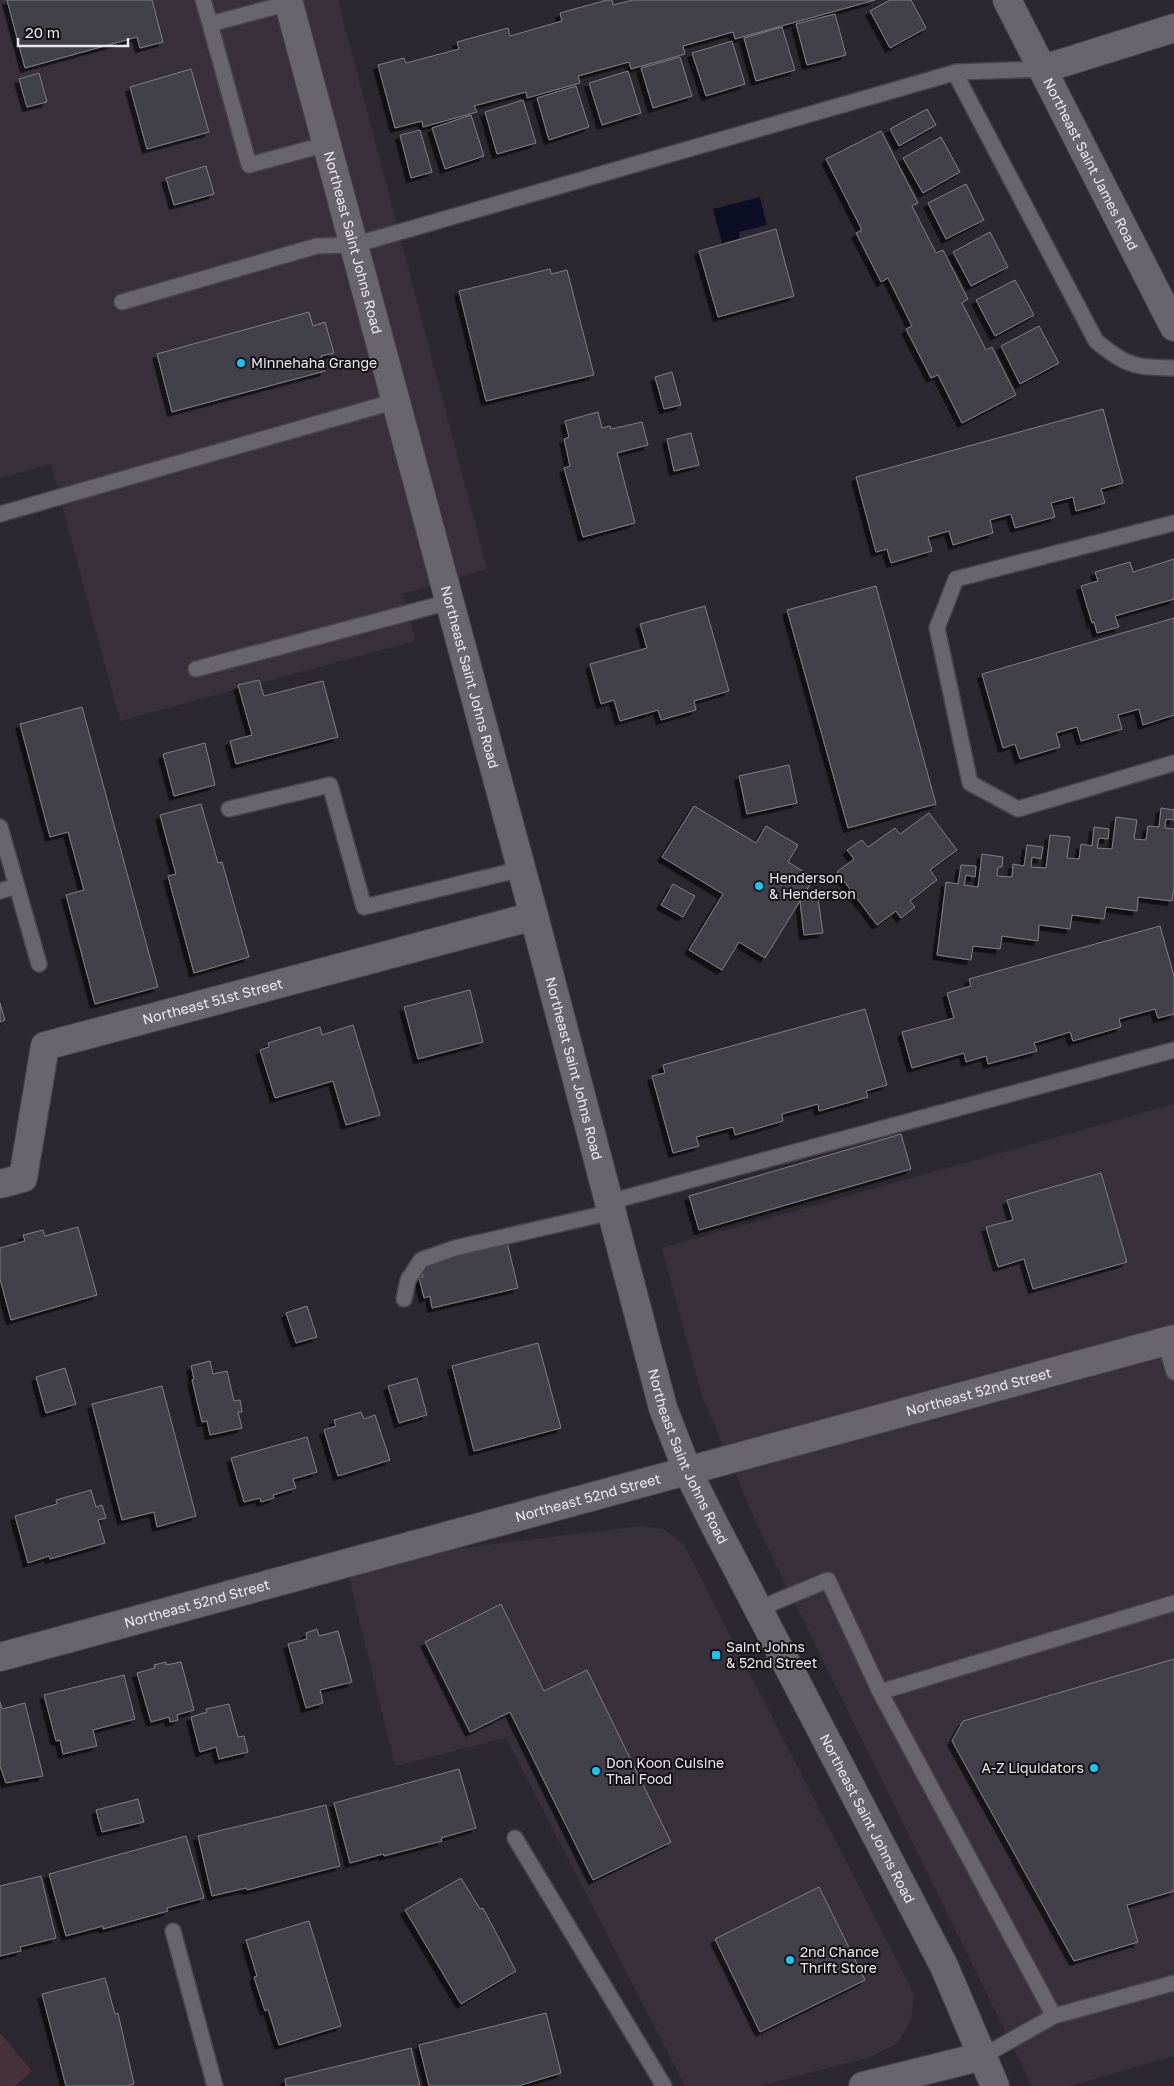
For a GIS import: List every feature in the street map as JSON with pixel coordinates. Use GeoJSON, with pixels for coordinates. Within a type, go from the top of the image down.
{"type":"FeatureCollection","features":[{"type":"Feature","properties":{"kind":"main road","name":"Northeast Saint James Road"},"geometry":{"type":"LineString","coordinates":[[1008,0],[1174,327]]}},
{"type":"Feature","properties":{"kind":"main road","name":"Northeast Saint Johns Road"},"geometry":{"type":"LineString","coordinates":[[289,2],[534,916],[663,1408],[687,1470],[944,1966],[995,2086]]}},
{"type":"Feature","properties":{"kind":"main road"},"geometry":{"type":"LineString","coordinates":[[1043,70],[1174,28]]}},
{"type":"Feature","properties":{"kind":"main road","name":"Northeast 51st Street"},"geometry":{"type":"LineString","coordinates":[[0,1184],[23,1178],[45,1046],[534,916]]}},
{"type":"Feature","properties":{"kind":"main road","name":"Northeast 52nd Street"},"geometry":{"type":"LineString","coordinates":[[0,1657],[1170,1340]]}},
{"type":"Feature","properties":{"kind":"main road"},"geometry":{"type":"LineString","coordinates":[[863,2086],[983,2056]]}},
{"type":"Feature","properties":{"kind":"lane"},"geometry":{"type":"LineString","coordinates":[[204,0],[249,165],[327,144]]}},
{"type":"Feature","properties":{"kind":"lane"},"geometry":{"type":"LineString","coordinates":[[210,24],[289,2]]}},
{"type":"Feature","properties":{"kind":"lane"},"geometry":{"type":"LineString","coordinates":[[122,302],[316,246],[354,245],[955,73],[1043,70]]}},
{"type":"Feature","properties":{"kind":"lane"},"geometry":{"type":"LineString","coordinates":[[955,73],[1096,341],[1115,357],[1138,367],[1174,368]]}},
{"type":"Feature","properties":{"kind":"lane"},"geometry":{"type":"LineString","coordinates":[[0,514],[396,401]]}},
{"type":"Feature","properties":{"kind":"lane"},"geometry":{"type":"LineString","coordinates":[[1174,523],[956,579],[937,628],[970,782],[1018,809],[1174,763]]}},
{"type":"Feature","properties":{"kind":"lane"},"geometry":{"type":"LineString","coordinates":[[196,669],[449,602]]}},
{"type":"Feature","properties":{"kind":"lane"},"geometry":{"type":"LineString","coordinates":[[229,809],[330,785],[364,907],[521,868]]}},
{"type":"Feature","properties":{"kind":"lane"},"geometry":{"type":"LineString","coordinates":[[0,827],[39,964]]}},
{"type":"Feature","properties":{"kind":"lane"},"geometry":{"type":"LineString","coordinates":[[0,891],[16,886]]}},
{"type":"Feature","properties":{"kind":"lane"},"geometry":{"type":"LineString","coordinates":[[404,1299],[408,1280],[421,1260],[455,1248],[610,1207],[1174,1050]]}},
{"type":"Feature","properties":{"kind":"lane"},"geometry":{"type":"LineString","coordinates":[[1170,1340],[1174,1372]]}},
{"type":"Feature","properties":{"kind":"lane"},"geometry":{"type":"LineString","coordinates":[[758,1609],[828,1580],[880,1692],[1054,2016]]}},
{"type":"Feature","properties":{"kind":"lane"},"geometry":{"type":"LineString","coordinates":[[880,1692],[1174,1603]]}},
{"type":"Feature","properties":{"kind":"lane"},"geometry":{"type":"LineString","coordinates":[[515,1838],[664,2086]]}},
{"type":"Feature","properties":{"kind":"lane"},"geometry":{"type":"LineString","coordinates":[[173,1931],[215,2086]]}},
{"type":"Feature","properties":{"kind":"lane"},"geometry":{"type":"LineString","coordinates":[[983,2056],[1054,2016],[1174,1982]]}},
{"type":"Feature","properties":{"kind":"shaded area"},"geometry":{"type":"Polygon","coordinates":[[[0,0],[338,0],[487,569],[403,594],[415,641],[120,721],[51,464],[0,478],[0,0]]]}},
{"type":"Feature","properties":{"kind":"shaded area"},"geometry":{"type":"Polygon","coordinates":[[[1174,1104],[1174,2056],[1070,2086],[1032,2086],[761,1534],[702,1396],[662,1248],[1174,1104]]]}},
{"type":"Feature","properties":{"kind":"shaded area"},"geometry":{"type":"Polygon","coordinates":[[[641,1526],[663,1529],[683,1543],[914,1994],[911,2020],[898,2043],[870,2057],[760,2086],[685,2086],[506,1738],[395,1766],[345,1562],[641,1526]]]}},
{"type":"Feature","properties":{"kind":"shaded area"},"geometry":{"type":"Polygon","coordinates":[[[0,2033],[32,2071],[15,2086],[0,2086],[0,2033]]]}},
{"type":"Feature","properties":{"kind":"water"},"geometry":{"type":"Polygon","coordinates":[[[760,197],[767,225],[739,232],[740,238],[722,243],[713,209],[760,197]]]}},
{"type":"Feature","properties":{"kind":"building"},"geometry":{"type":"Polygon","coordinates":[[[7,0],[152,0],[163,42],[140,48],[137,37],[25,68],[7,0]]]}},
{"type":"Feature","properties":{"kind":"building"},"geometry":{"type":"Polygon","coordinates":[[[612,0],[613,5],[633,0],[875,0],[735,39],[733,32],[683,46],[685,54],[631,69],[629,62],[578,76],[580,83],[527,98],[526,92],[474,106],[477,112],[423,127],[422,121],[395,128],[378,65],[404,58],[406,63],[459,49],[457,42],[508,28],[510,36],[562,21],[560,13],[612,0]]]}},
{"type":"Feature","properties":{"kind":"building"},"geometry":{"type":"Polygon","coordinates":[[[890,0],[911,0],[926,28],[890,48],[870,11],[890,0]]]}},
{"type":"Feature","properties":{"kind":"building"},"geometry":{"type":"Polygon","coordinates":[[[835,14],[846,55],[807,65],[796,24],[835,14]]]}},
{"type":"Feature","properties":{"kind":"building"},"geometry":{"type":"Polygon","coordinates":[[[782,27],[795,70],[756,81],[744,38],[782,27]]]}},
{"type":"Feature","properties":{"kind":"building"},"geometry":{"type":"Polygon","coordinates":[[[732,41],[745,84],[706,96],[692,53],[732,41]]]}},
{"type":"Feature","properties":{"kind":"building"},"geometry":{"type":"Polygon","coordinates":[[[680,57],[692,96],[653,108],[641,68],[680,57]]]}},
{"type":"Feature","properties":{"kind":"building"},"geometry":{"type":"Polygon","coordinates":[[[191,69],[209,132],[147,149],[130,87],[191,69]]]}},
{"type":"Feature","properties":{"kind":"building"},"geometry":{"type":"Polygon","coordinates":[[[628,71],[641,113],[602,125],[589,83],[628,71]]]}},
{"type":"Feature","properties":{"kind":"building"},"geometry":{"type":"Polygon","coordinates":[[[39,73],[47,102],[27,107],[19,79],[39,73]]]}},
{"type":"Feature","properties":{"kind":"building"},"geometry":{"type":"Polygon","coordinates":[[[576,86],[589,127],[549,140],[537,98],[576,86]]]}},
{"type":"Feature","properties":{"kind":"building"},"geometry":{"type":"Polygon","coordinates":[[[523,100],[536,143],[497,154],[485,112],[523,100]]]}},
{"type":"Feature","properties":{"kind":"building"},"geometry":{"type":"Polygon","coordinates":[[[927,109],[936,125],[899,146],[890,129],[927,109]]]}},
{"type":"Feature","properties":{"kind":"building"},"geometry":{"type":"Polygon","coordinates":[[[471,115],[484,156],[445,169],[432,128],[471,115]]]}},
{"type":"Feature","properties":{"kind":"building"},"geometry":{"type":"Polygon","coordinates":[[[420,130],[432,172],[411,178],[400,135],[420,130]]]}},
{"type":"Feature","properties":{"kind":"building"},"geometry":{"type":"Polygon","coordinates":[[[881,131],[918,203],[912,206],[936,253],[943,250],[968,299],[962,303],[986,350],[992,347],[1016,395],[962,423],[938,375],[931,378],[906,329],[912,326],[888,278],[881,282],[856,233],[862,230],[826,159],[881,131]]]}},
{"type":"Feature","properties":{"kind":"building"},"geometry":{"type":"Polygon","coordinates":[[[941,137],[960,172],[923,193],[903,158],[941,137]]]}},
{"type":"Feature","properties":{"kind":"building"},"geometry":{"type":"Polygon","coordinates":[[[206,166],[214,194],[174,205],[166,178],[206,166]]]}},
{"type":"Feature","properties":{"kind":"building"},"geometry":{"type":"Polygon","coordinates":[[[966,184],[984,220],[946,239],[928,203],[966,184]]]}},
{"type":"Feature","properties":{"kind":"building"},"geometry":{"type":"Polygon","coordinates":[[[776,229],[794,296],[718,317],[699,251],[776,229]]]}},
{"type":"Feature","properties":{"kind":"building"},"geometry":{"type":"Polygon","coordinates":[[[990,232],[1008,267],[971,286],[953,252],[990,232]]]}},
{"type":"Feature","properties":{"kind":"building"},"geometry":{"type":"Polygon","coordinates":[[[550,269],[551,274],[567,270],[594,375],[486,401],[459,291],[550,269]]]}},
{"type":"Feature","properties":{"kind":"building"},"geometry":{"type":"Polygon","coordinates":[[[1015,280],[1034,315],[995,336],[976,300],[1015,280]]]}},
{"type":"Feature","properties":{"kind":"building","name":"Minnehaha Grange"},"geometry":{"type":"Polygon","coordinates":[[[309,312],[313,326],[325,322],[334,353],[321,356],[325,371],[172,412],[157,354],[309,312]]]}},
{"type":"Feature","properties":{"kind":"building"},"geometry":{"type":"Polygon","coordinates":[[[1039,326],[1059,363],[1020,384],[1001,346],[1039,326]]]}},
{"type":"Feature","properties":{"kind":"building"},"geometry":{"type":"Polygon","coordinates":[[[672,372],[681,405],[664,409],[655,377],[672,372]]]}},
{"type":"Feature","properties":{"kind":"building"},"geometry":{"type":"Polygon","coordinates":[[[1103,409],[1123,483],[1101,489],[1105,503],[1076,511],[1073,497],[1051,503],[1055,517],[1015,528],[1011,514],[990,520],[993,533],[953,545],[949,531],[928,537],[932,551],[891,563],[887,549],[876,552],[856,477],[1103,409]]]}},
{"type":"Feature","properties":{"kind":"building"},"geometry":{"type":"Polygon","coordinates":[[[598,412],[602,428],[610,426],[611,429],[642,422],[648,445],[617,453],[635,523],[583,537],[564,468],[570,466],[564,439],[569,437],[565,421],[598,412]]]}},
{"type":"Feature","properties":{"kind":"building"},"geometry":{"type":"Polygon","coordinates":[[[691,433],[699,465],[674,471],[667,439],[691,433]]]}},
{"type":"Feature","properties":{"kind":"building"},"geometry":{"type":"Polygon","coordinates":[[[1174,559],[1174,599],[1115,616],[1119,627],[1097,633],[1094,622],[1092,623],[1081,586],[1098,581],[1095,572],[1130,562],[1133,572],[1174,559]]]}},
{"type":"Feature","properties":{"kind":"building"},"geometry":{"type":"Polygon","coordinates":[[[876,586],[936,804],[848,828],[787,610],[876,586]]]}},
{"type":"Feature","properties":{"kind":"building"},"geometry":{"type":"Polygon","coordinates":[[[705,606],[729,691],[694,701],[696,710],[661,720],[658,710],[620,721],[614,700],[601,704],[590,664],[647,648],[640,624],[705,606]]]}},
{"type":"Feature","properties":{"kind":"building"},"geometry":{"type":"Polygon","coordinates":[[[1174,618],[1174,715],[1143,725],[1139,709],[1118,715],[1122,729],[1081,741],[1077,727],[1056,733],[1060,747],[1020,759],[1015,744],[1003,748],[982,674],[1174,618]]]}},
{"type":"Feature","properties":{"kind":"building"},"geometry":{"type":"Polygon","coordinates":[[[259,680],[264,696],[323,681],[338,737],[236,764],[230,741],[252,735],[238,685],[259,680]]]}},
{"type":"Feature","properties":{"kind":"building"},"geometry":{"type":"Polygon","coordinates":[[[82,707],[158,987],[95,1004],[66,895],[84,890],[68,832],[50,837],[20,724],[82,707]]]}},
{"type":"Feature","properties":{"kind":"building"},"geometry":{"type":"Polygon","coordinates":[[[205,743],[215,785],[174,796],[163,754],[205,743]]]}},
{"type":"Feature","properties":{"kind":"building"},"geometry":{"type":"Polygon","coordinates":[[[789,765],[797,803],[747,814],[739,776],[789,765]]]}},
{"type":"Feature","properties":{"kind":"building"},"geometry":{"type":"Polygon","coordinates":[[[201,804],[218,863],[222,862],[249,957],[194,973],[168,876],[176,874],[160,815],[201,804]]]}},
{"type":"Feature","properties":{"kind":"building","name":"Henderson & Henderson"},"geometry":{"type":"Polygon","coordinates":[[[694,806],[756,843],[766,826],[798,845],[788,862],[814,878],[765,958],[739,942],[722,970],[689,950],[723,894],[662,857],[694,806]]]}},
{"type":"Feature","properties":{"kind":"building"},"geometry":{"type":"Polygon","coordinates":[[[1161,808],[1174,810],[1174,820],[1166,819],[1165,828],[1174,829],[1174,889],[1172,901],[1138,897],[1137,911],[1106,907],[1104,919],[1072,915],[1070,929],[1039,925],[1038,941],[1002,936],[1000,949],[973,946],[971,960],[937,955],[946,882],[958,884],[961,865],[976,866],[975,877],[966,875],[964,885],[978,887],[982,854],[1003,857],[1002,867],[998,867],[997,876],[1012,877],[1013,864],[1024,866],[1027,845],[1043,847],[1041,859],[1032,857],[1031,867],[1046,868],[1050,835],[1070,837],[1067,858],[1079,859],[1081,844],[1092,846],[1094,827],[1109,829],[1108,839],[1099,838],[1097,848],[1112,849],[1116,817],[1137,820],[1134,839],[1146,840],[1148,826],[1159,827],[1161,808]]]}},
{"type":"Feature","properties":{"kind":"building"},"geometry":{"type":"Polygon","coordinates":[[[929,813],[957,850],[930,870],[937,880],[910,901],[915,907],[901,918],[896,911],[877,925],[837,872],[854,859],[847,850],[862,840],[868,847],[895,828],[900,834],[929,813]]]}},
{"type":"Feature","properties":{"kind":"building"},"geometry":{"type":"Polygon","coordinates":[[[673,884],[695,896],[683,917],[661,905],[673,884]]]}},
{"type":"Feature","properties":{"kind":"building"},"geometry":{"type":"Polygon","coordinates":[[[818,899],[823,933],[804,935],[800,901],[818,899]]]}},
{"type":"Feature","properties":{"kind":"building"},"geometry":{"type":"Polygon","coordinates":[[[1160,926],[1174,976],[1174,1014],[1158,1018],[1155,1009],[1119,1019],[1121,1027],[1073,1041],[1070,1032],[1034,1043],[1037,1051],[988,1064],[986,1056],[966,1062],[964,1053],[912,1068],[902,1032],[954,1018],[947,993],[971,986],[969,979],[1160,926]]]}},
{"type":"Feature","properties":{"kind":"building"},"geometry":{"type":"Polygon","coordinates":[[[470,990],[483,1042],[418,1059],[404,1007],[470,990]]]}},
{"type":"Feature","properties":{"kind":"building"},"geometry":{"type":"Polygon","coordinates":[[[0,1003],[5,1020],[0,1022],[0,1003]]]}},
{"type":"Feature","properties":{"kind":"building"},"geometry":{"type":"Polygon","coordinates":[[[865,1009],[887,1085],[866,1091],[868,1097],[819,1111],[818,1104],[782,1114],[783,1121],[735,1135],[733,1127],[696,1137],[699,1146],[673,1153],[652,1076],[665,1073],[663,1065],[865,1009]]]}},
{"type":"Feature","properties":{"kind":"building"},"geometry":{"type":"Polygon","coordinates":[[[353,1025],[380,1115],[346,1125],[333,1081],[275,1098],[260,1050],[269,1047],[268,1043],[320,1027],[322,1035],[353,1025]]]}},
{"type":"Feature","properties":{"kind":"building"},"geometry":{"type":"Polygon","coordinates":[[[901,1134],[911,1169],[699,1230],[689,1196],[901,1134]]]}},
{"type":"Feature","properties":{"kind":"building"},"geometry":{"type":"Polygon","coordinates":[[[1101,1173],[1127,1262],[1033,1289],[1024,1259],[998,1267],[986,1227],[1013,1220],[1007,1200],[1101,1173]]]}},
{"type":"Feature","properties":{"kind":"building"},"geometry":{"type":"Polygon","coordinates":[[[78,1227],[97,1295],[11,1320],[0,1279],[0,1248],[25,1241],[23,1235],[43,1230],[45,1236],[78,1227]]]}},
{"type":"Feature","properties":{"kind":"building"},"geometry":{"type":"Polygon","coordinates":[[[507,1242],[518,1288],[432,1308],[430,1296],[424,1298],[419,1277],[423,1277],[419,1263],[507,1242]]]}},
{"type":"Feature","properties":{"kind":"building"},"geometry":{"type":"Polygon","coordinates":[[[307,1306],[317,1337],[296,1343],[286,1313],[307,1306]]]}},
{"type":"Feature","properties":{"kind":"building"},"geometry":{"type":"Polygon","coordinates":[[[538,1343],[561,1428],[474,1451],[452,1366],[538,1343]]]}},
{"type":"Feature","properties":{"kind":"building"},"geometry":{"type":"Polygon","coordinates":[[[210,1361],[213,1374],[227,1371],[234,1401],[240,1400],[242,1412],[238,1412],[242,1428],[210,1435],[207,1421],[202,1422],[192,1380],[194,1379],[191,1366],[210,1361]]]}},
{"type":"Feature","properties":{"kind":"building"},"geometry":{"type":"Polygon","coordinates":[[[65,1368],[76,1404],[46,1413],[36,1377],[65,1368]]]}},
{"type":"Feature","properties":{"kind":"building"},"geometry":{"type":"Polygon","coordinates":[[[417,1378],[427,1415],[399,1423],[388,1386],[417,1378]]]}},
{"type":"Feature","properties":{"kind":"building"},"geometry":{"type":"Polygon","coordinates":[[[162,1386],[196,1516],[157,1527],[154,1512],[122,1520],[92,1404],[162,1386]]]}},
{"type":"Feature","properties":{"kind":"building"},"geometry":{"type":"Polygon","coordinates":[[[361,1412],[364,1419],[375,1415],[390,1460],[338,1476],[324,1430],[336,1426],[334,1420],[361,1412]]]}},
{"type":"Feature","properties":{"kind":"building"},"geometry":{"type":"Polygon","coordinates":[[[307,1437],[317,1472],[293,1479],[296,1488],[273,1495],[274,1498],[261,1502],[260,1498],[244,1502],[231,1458],[307,1437]]]}},
{"type":"Feature","properties":{"kind":"building"},"geometry":{"type":"Polygon","coordinates":[[[91,1490],[96,1507],[102,1505],[106,1518],[98,1520],[105,1543],[50,1559],[49,1556],[28,1563],[15,1516],[57,1504],[56,1500],[91,1490]]]}},
{"type":"Feature","properties":{"kind":"building"},"geometry":{"type":"Polygon","coordinates":[[[501,1604],[544,1691],[587,1670],[671,1842],[593,1880],[510,1712],[470,1732],[425,1642],[501,1604]]]}},
{"type":"Feature","properties":{"kind":"building"},"geometry":{"type":"Polygon","coordinates":[[[317,1629],[319,1636],[338,1631],[352,1682],[320,1690],[323,1703],[306,1708],[288,1644],[307,1639],[306,1633],[317,1629]]]}},
{"type":"Feature","properties":{"kind":"building"},"geometry":{"type":"Polygon","coordinates":[[[1174,1659],[1174,1891],[1127,1905],[1138,1942],[1074,1961],[952,1741],[963,1721],[1174,1659]]]}},
{"type":"Feature","properties":{"kind":"building"},"geometry":{"type":"Polygon","coordinates":[[[166,1662],[166,1665],[181,1662],[194,1710],[177,1715],[178,1720],[170,1722],[169,1717],[151,1722],[137,1673],[155,1668],[154,1665],[166,1662]]]}},
{"type":"Feature","properties":{"kind":"building"},"geometry":{"type":"Polygon","coordinates":[[[124,1675],[135,1719],[93,1730],[97,1746],[63,1754],[60,1740],[56,1741],[44,1695],[124,1675]]]}},
{"type":"Feature","properties":{"kind":"building"},"geometry":{"type":"Polygon","coordinates":[[[0,1702],[2,1709],[25,1703],[43,1776],[6,1783],[0,1766],[0,1702]]]}},
{"type":"Feature","properties":{"kind":"building"},"geometry":{"type":"Polygon","coordinates":[[[229,1704],[238,1737],[244,1736],[248,1752],[219,1759],[216,1747],[200,1752],[191,1717],[207,1712],[206,1709],[229,1704]]]}},
{"type":"Feature","properties":{"kind":"building"},"geometry":{"type":"Polygon","coordinates":[[[459,1769],[476,1828],[441,1838],[442,1841],[350,1863],[334,1803],[459,1769]]]}},
{"type":"Feature","properties":{"kind":"building"},"geometry":{"type":"Polygon","coordinates":[[[138,1799],[144,1822],[102,1832],[96,1810],[138,1799]]]}},
{"type":"Feature","properties":{"kind":"building"},"geometry":{"type":"Polygon","coordinates":[[[326,1805],[340,1866],[247,1890],[246,1888],[212,1896],[198,1836],[326,1805]]]}},
{"type":"Feature","properties":{"kind":"building"},"geometry":{"type":"Polygon","coordinates":[[[186,1836],[204,1898],[167,1908],[168,1911],[103,1929],[103,1926],[66,1936],[49,1874],[186,1836]]]}},
{"type":"Feature","properties":{"kind":"building"},"geometry":{"type":"Polygon","coordinates":[[[41,1876],[56,1938],[20,1947],[21,1951],[0,1956],[0,1886],[41,1876]]]}},
{"type":"Feature","properties":{"kind":"building"},"geometry":{"type":"Polygon","coordinates":[[[461,1878],[480,1909],[483,1908],[516,1971],[461,2004],[405,1910],[461,1878]]]}},
{"type":"Feature","properties":{"kind":"building","name":"2nd Chance Thrift Store"},"geometry":{"type":"Polygon","coordinates":[[[819,1887],[865,1980],[760,2032],[715,1939],[819,1887]]]}},
{"type":"Feature","properties":{"kind":"building"},"geometry":{"type":"Polygon","coordinates":[[[309,1921],[341,2026],[279,2045],[268,2009],[265,2011],[254,1977],[257,1976],[246,1940],[309,1921]]]}},
{"type":"Feature","properties":{"kind":"building"},"geometry":{"type":"Polygon","coordinates":[[[105,1978],[115,2014],[118,2013],[134,2084],[127,2086],[66,2086],[42,1994],[105,1978]]]}},
{"type":"Feature","properties":{"kind":"building"},"geometry":{"type":"Polygon","coordinates":[[[546,2013],[561,2073],[518,2086],[429,2086],[419,2045],[546,2013]]]}},
{"type":"Feature","properties":{"kind":"building"},"geometry":{"type":"Polygon","coordinates":[[[411,2048],[420,2086],[286,2086],[285,2079],[411,2048]]]}},
{"type":"Feature","properties":{"kind":"place","name":"Minnehaha Grange"},"geometry":{"type":"Point","coordinates":[241,363]}},
{"type":"Feature","properties":{"kind":"place","name":"Henderson & Henderson"},"geometry":{"type":"Point","coordinates":[759,886]}},
{"type":"Feature","properties":{"kind":"place","name":"Saint Johns & 52nd Street"},"geometry":{"type":"Point","coordinates":[716,1655]}},
{"type":"Feature","properties":{"kind":"place","name":"A-Z Liquidators"},"geometry":{"type":"Point","coordinates":[1094,1768]}},
{"type":"Feature","properties":{"kind":"place","name":"Don Koon Cuisine Thai Food"},"geometry":{"type":"Point","coordinates":[596,1771]}},
{"type":"Feature","properties":{"kind":"place","name":"2nd Chance Thrift Store"},"geometry":{"type":"Point","coordinates":[790,1960]}}]}
